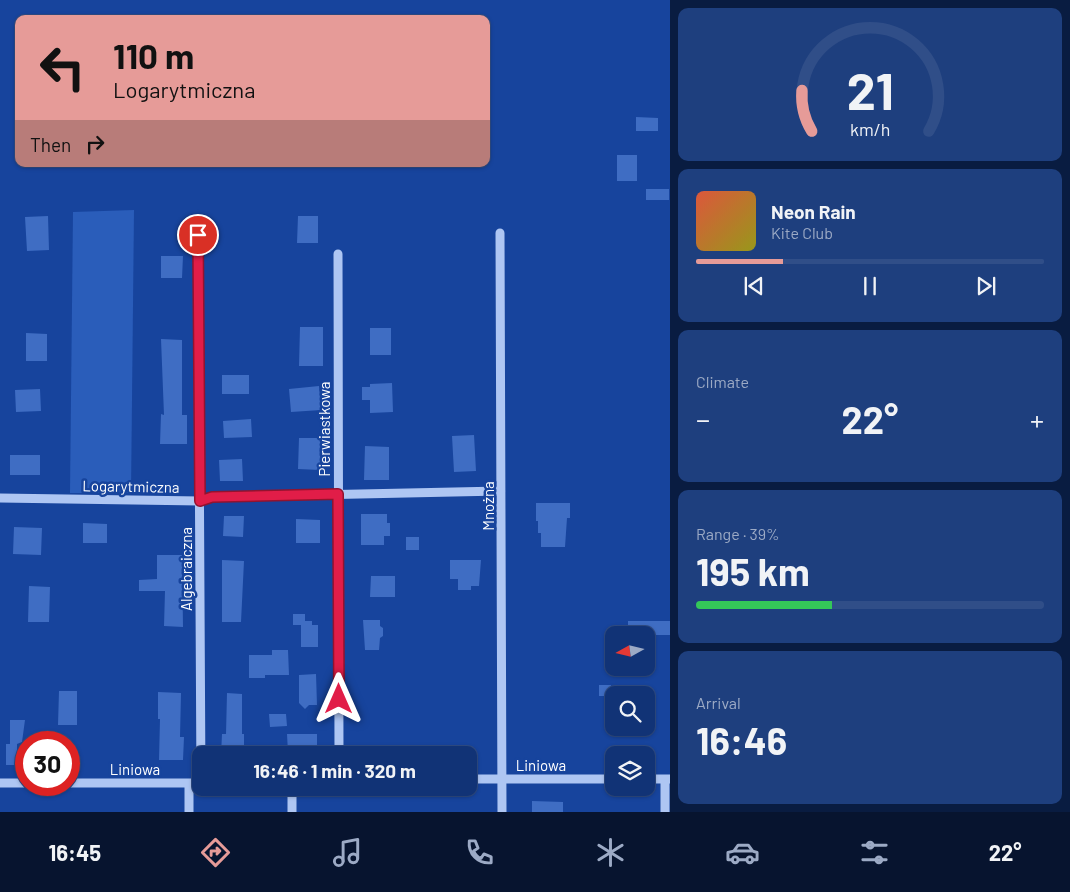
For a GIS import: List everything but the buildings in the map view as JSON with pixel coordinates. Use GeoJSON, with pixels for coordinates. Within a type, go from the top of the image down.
{"type":"FeatureCollection","features":[{"type":"Feature","properties":{"kind":"street","name":"Mnożna"},"geometry":{"type":"LineString","coordinates":[[500,233],[502,812]]}},
{"type":"Feature","properties":{"kind":"street","name":"Algebraiczna"},"geometry":{"type":"LineString","coordinates":[[198,235],[201,746]]}},
{"type":"Feature","properties":{"kind":"street","name":"Pierwiastkowa"},"geometry":{"type":"LineString","coordinates":[[338,254],[339,746]]}},
{"type":"Feature","properties":{"kind":"street","name":"Logarytmiczna"},"geometry":{"type":"LineString","coordinates":[[0,498],[200,501],[212,497],[502,491]]}},
{"type":"Feature","properties":{"kind":"street","name":"Liniowa"},"geometry":{"type":"LineString","coordinates":[[477,779],[605,779]]}},
{"type":"Feature","properties":{"kind":"street"},"geometry":{"type":"LineString","coordinates":[[665,812],[667,779]]}},
{"type":"Feature","properties":{"kind":"street"},"geometry":{"type":"LineString","coordinates":[[0,783],[15,783]]}},
{"type":"Feature","properties":{"kind":"street","name":"Liniowa"},"geometry":{"type":"LineString","coordinates":[[80,783],[189,783]]}},
{"type":"Feature","properties":{"kind":"street"},"geometry":{"type":"LineString","coordinates":[[189,783],[190,812]]}},
{"type":"Feature","properties":{"kind":"street"},"geometry":{"type":"LineString","coordinates":[[292,796],[292,812]]}},
{"type":"Feature","properties":{"kind":"shaded area"},"geometry":{"type":"Polygon","coordinates":[[[134,210],[131,493],[70,493],[73,212],[134,210]]]}},
{"type":"Feature","properties":{"kind":"route"},"geometry":{"type":"LineString","coordinates":[[198,235],[200,501],[212,497],[338,494],[339,699]]}}]}
